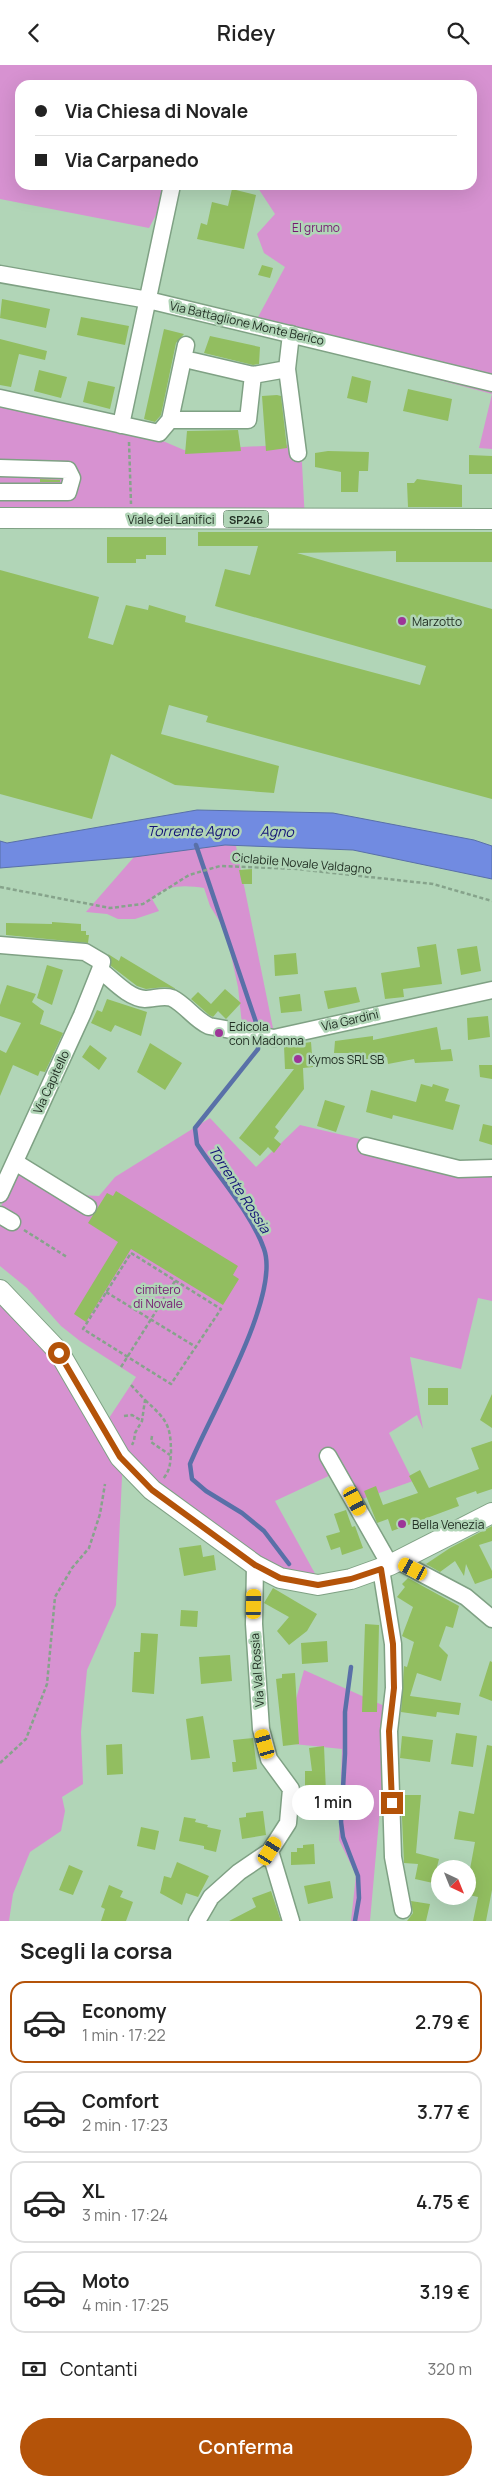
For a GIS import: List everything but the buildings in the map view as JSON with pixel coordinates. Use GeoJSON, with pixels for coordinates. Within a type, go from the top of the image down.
{"type":"FeatureCollection","features":[{"type":"Feature","properties":{"kind":"main road","name":"Viale dei Lanifici"},"geometry":{"type":"LineString","coordinates":[[0,517],[492,519]]}},
{"type":"Feature","properties":{"kind":"main road"},"geometry":{"type":"LineString","coordinates":[[0,1290],[59,1353],[120,1457],[157,1484],[255,1565],[280,1578],[318,1585],[351,1579],[390,1565],[492,1513]]}},
{"type":"Feature","properties":{"kind":"street"},"geometry":{"type":"LineString","coordinates":[[124,426],[171,190]]}},
{"type":"Feature","properties":{"kind":"street","name":"Via Battaglione Monte Berico"},"geometry":{"type":"LineString","coordinates":[[0,274],[148,300],[492,383]]}},
{"type":"Feature","properties":{"kind":"street"},"geometry":{"type":"LineString","coordinates":[[290,334],[287,369],[298,453]]}},
{"type":"Feature","properties":{"kind":"street"},"geometry":{"type":"LineString","coordinates":[[0,398],[159,433],[170,420],[186,345]]}},
{"type":"Feature","properties":{"kind":"street"},"geometry":{"type":"LineString","coordinates":[[193,361],[253,375],[287,369]]}},
{"type":"Feature","properties":{"kind":"street"},"geometry":{"type":"LineString","coordinates":[[170,420],[248,419],[253,375]]}},
{"type":"Feature","properties":{"kind":"street"},"geometry":{"type":"LineString","coordinates":[[0,468],[68,470],[72,478],[68,492],[0,492]]}},
{"type":"Feature","properties":{"kind":"street","name":"Via Gardini"},"geometry":{"type":"LineString","coordinates":[[0,945],[84,952],[102,962],[100,969],[123,989],[143,999],[166,997],[172,999],[199,1022],[246,1034],[274,1038],[492,990]]}},
{"type":"Feature","properties":{"kind":"street","name":"Via Capitello"},"geometry":{"type":"LineString","coordinates":[[0,1194],[82,1015],[100,969]]}},
{"type":"Feature","properties":{"kind":"street"},"geometry":{"type":"LineString","coordinates":[[366,1147],[459,1169],[492,1168]]}},
{"type":"Feature","properties":{"kind":"street"},"geometry":{"type":"LineString","coordinates":[[15,1162],[88,1207]]}},
{"type":"Feature","properties":{"kind":"street"},"geometry":{"type":"LineString","coordinates":[[328,1456],[390,1565],[394,1688],[389,1731],[393,1848],[403,1910]]}},
{"type":"Feature","properties":{"kind":"street","name":"Via Val Rossia"},"geometry":{"type":"LineString","coordinates":[[197,1921],[211,1897],[239,1872],[270,1851],[288,1823],[291,1789],[269,1759],[260,1729],[254,1624],[255,1565]]}},
{"type":"Feature","properties":{"kind":"street"},"geometry":{"type":"LineString","coordinates":[[390,1565],[466,1597],[492,1619]]}},
{"type":"Feature","properties":{"kind":"street"},"geometry":{"type":"LineString","coordinates":[[270,1851],[291,1921]]}},
{"type":"Feature","properties":{"kind":"path"},"geometry":{"type":"LineString","coordinates":[[124,426],[132,510]]}},
{"type":"Feature","properties":{"kind":"path","name":"Ciclabile Novale Valdagno"},"geometry":{"type":"LineString","coordinates":[[0,887],[110,908],[143,904],[195,873],[220,866],[297,869],[433,884],[492,901]]}},
{"type":"Feature","properties":{"kind":"path"},"geometry":{"type":"LineString","coordinates":[[6,1219],[67,1257]]}},
{"type":"Feature","properties":{"kind":"path"},"geometry":{"type":"LineString","coordinates":[[131,1253],[174,1281],[220,1309],[170,1384],[83,1329],[131,1253]]}},
{"type":"Feature","properties":{"kind":"path"},"geometry":{"type":"LineString","coordinates":[[121,1367],[174,1281]]}},
{"type":"Feature","properties":{"kind":"path"},"geometry":{"type":"LineString","coordinates":[[106,1292],[196,1347]]}},
{"type":"Feature","properties":{"kind":"path"},"geometry":{"type":"LineString","coordinates":[[131,1385],[167,1422],[172,1437],[170,1470],[157,1484]]}},
{"type":"Feature","properties":{"kind":"path"},"geometry":{"type":"LineString","coordinates":[[129,1447],[134,1441],[135,1433],[142,1421],[146,1401]]}},
{"type":"Feature","properties":{"kind":"path"},"geometry":{"type":"LineString","coordinates":[[124,1415],[132,1415],[142,1421]]}},
{"type":"Feature","properties":{"kind":"path"},"geometry":{"type":"LineString","coordinates":[[152,1436],[150,1442],[153,1446],[170,1455]]}},
{"type":"Feature","properties":{"kind":"path"},"geometry":{"type":"LineString","coordinates":[[0,1763],[26,1739],[47,1683],[55,1597],[72,1568],[89,1548],[100,1514],[105,1484]]}},
{"type":"Feature","properties":{"kind":"green space","name":"El grumo"},"geometry":{"type":"Polygon","coordinates":[[[0,65],[492,65],[492,394],[251,330],[285,267],[264,253],[257,234],[275,214],[259,190],[477,190],[477,80],[15,80],[15,190],[169,190],[149,228],[0,199],[0,65]]]}},
{"type":"Feature","properties":{"kind":"green space"},"geometry":{"type":"Polygon","coordinates":[[[0,394],[116,421],[184,450],[301,444],[305,521],[0,521],[0,394]]]}},
{"type":"Feature","properties":{"kind":"green space"},"geometry":{"type":"Polygon","coordinates":[[[492,394],[492,449],[479,448],[492,394]]]}},
{"type":"Feature","properties":{"kind":"green space"},"geometry":{"type":"Polygon","coordinates":[[[225,845],[236,846],[275,1038],[243,1034],[238,987],[226,932],[210,906],[204,888],[183,886],[169,888],[152,899],[159,911],[135,919],[118,919],[107,914],[86,912],[134,857],[225,845]]]}},
{"type":"Feature","properties":{"kind":"green space","name":"cimitero di Novale"},"geometry":{"type":"Polygon","coordinates":[[[210,1118],[256,1167],[300,1125],[492,1170],[492,1301],[478,1298],[461,1369],[410,1357],[423,1429],[417,1415],[389,1433],[413,1481],[351,1503],[335,1473],[275,1501],[318,1579],[276,1572],[123,1456],[116,1605],[87,1670],[81,1732],[83,1784],[62,1797],[65,1811],[61,1831],[30,1852],[13,1894],[9,1921],[0,1921],[0,1294],[88,1386],[109,1418],[136,1377],[80,1341],[61,1326],[27,1288],[0,1266],[0,1208],[24,1160],[80,1195],[99,1196],[115,1177],[210,1118]]]}},
{"type":"Feature","properties":{"kind":"green space"},"geometry":{"type":"Polygon","coordinates":[[[304,1670],[389,1708],[370,1921],[351,1921],[356,1875],[339,1840],[342,1749],[284,1743],[304,1670]]]}},
{"type":"Feature","properties":{"kind":"water","name":"Torrente Agno"},"geometry":{"type":"Polygon","coordinates":[[[197,810],[333,813],[474,840],[492,846],[492,879],[353,850],[225,845],[134,857],[0,868],[0,841],[7,843],[197,810]]]}},
{"type":"Feature","properties":{"kind":"waterway","name":"Torrente Rossia"},"geometry":{"type":"LineString","coordinates":[[196,845],[259,1031]]}},
{"type":"Feature","properties":{"kind":"waterway","name":"Torrente Rossia"},"geometry":{"type":"LineString","coordinates":[[259,1039],[258,1049],[195,1128],[197,1144],[243,1208],[258,1235],[264,1249],[266,1270],[262,1296],[253,1325],[190,1464],[192,1479],[206,1491],[242,1513],[264,1531],[289,1564]]}},
{"type":"Feature","properties":{"kind":"waterway","name":"Torrente Rossia"},"geometry":{"type":"LineString","coordinates":[[351,1667],[345,1712],[345,1754],[341,1822],[343,1837],[358,1876],[359,1898],[355,1921]]}},
{"type":"Feature","properties":{"kind":"place","name":"Marzotto"},"geometry":{"type":"Point","coordinates":[402,621]}},
{"type":"Feature","properties":{"kind":"place","name":"Edicola con Madonna"},"geometry":{"type":"Point","coordinates":[219,1033]}},
{"type":"Feature","properties":{"kind":"place","name":"Kymos SRL SB"},"geometry":{"type":"Point","coordinates":[298,1059]}},
{"type":"Feature","properties":{"kind":"place","name":"Bella Venezia"},"geometry":{"type":"Point","coordinates":[402,1524]}},
{"type":"Feature","properties":{"kind":"route"},"geometry":{"type":"LineString","coordinates":[[59,1353],[120,1457],[152,1490],[255,1565],[280,1578],[318,1585],[351,1579],[381,1569],[393,1644],[394,1688],[389,1731],[392,1803]]}},
{"type":"Feature","properties":{"kind":"water label","name":"Agno"},"geometry":{"type":"Point","coordinates":[277,831]}}]}
